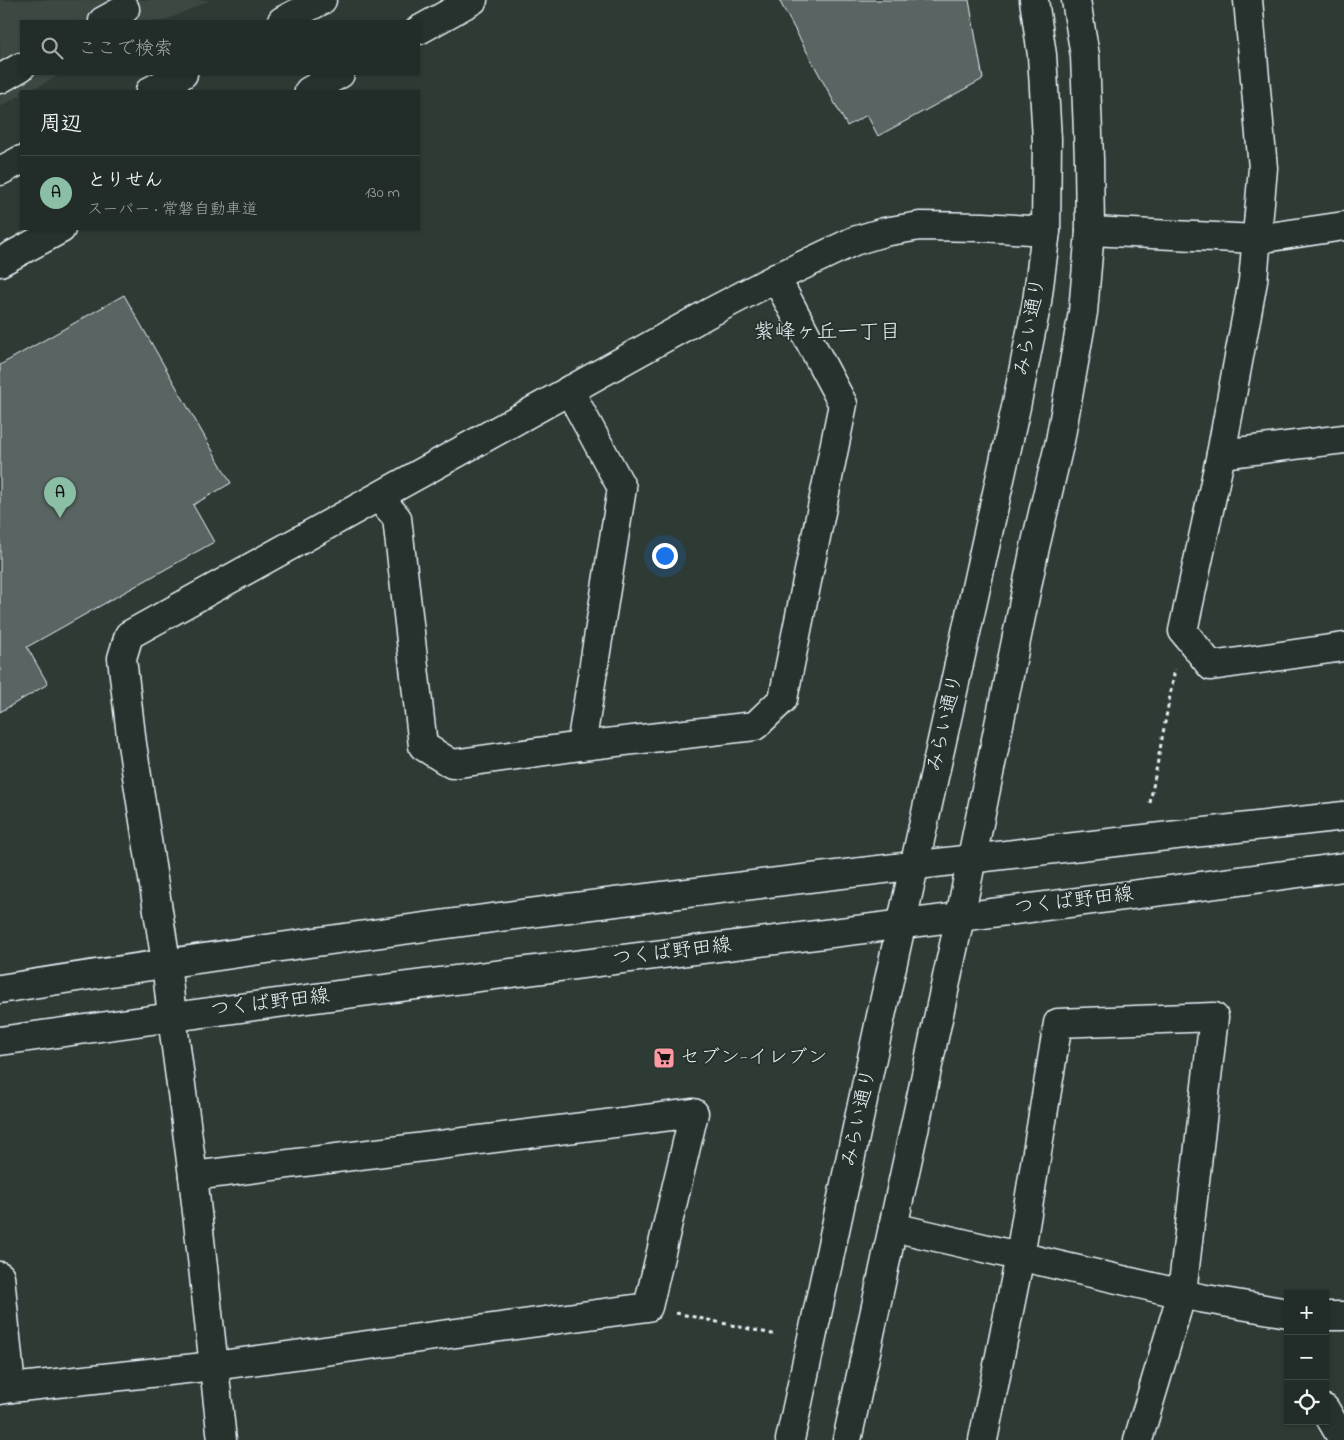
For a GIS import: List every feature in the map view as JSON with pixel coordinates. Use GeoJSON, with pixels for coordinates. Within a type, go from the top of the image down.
{"type":"FeatureCollection","features":[{"type":"Feature","properties":{"kind":"main road"},"geometry":{"type":"LineString","coordinates":[[284,20],[322,0]]}},
{"type":"Feature","properties":{"kind":"main road"},"geometry":{"type":"LineString","coordinates":[[420,29],[473,0]]}},
{"type":"Feature","properties":{"kind":"main road","name":"みらい通り"},"geometry":{"type":"LineString","coordinates":[[790,1440],[901,925],[1016,407],[1037,302],[1046,231],[1047,139],[1042,55],[1034,0]]}},
{"type":"Feature","properties":{"kind":"main road"},"geometry":{"type":"LineString","coordinates":[[847,1440],[960,917],[1035,547],[1060,441],[1083,312],[1090,231],[1089,159],[1085,56],[1076,0]]}},
{"type":"Feature","properties":{"kind":"main road"},"geometry":{"type":"LineString","coordinates":[[1248,0],[1263,168],[1253,281],[1221,454],[1183,630],[1211,666],[1344,647]]}},
{"type":"Feature","properties":{"kind":"main road"},"geometry":{"type":"LineString","coordinates":[[0,79],[20,68]]}},
{"type":"Feature","properties":{"kind":"main road"},"geometry":{"type":"LineString","coordinates":[[152,90],[181,75]]}},
{"type":"Feature","properties":{"kind":"main road"},"geometry":{"type":"LineString","coordinates":[[310,90],[338,75]]}},
{"type":"Feature","properties":{"kind":"main road"},"geometry":{"type":"LineString","coordinates":[[0,171],[20,161]]}},
{"type":"Feature","properties":{"kind":"main road"},"geometry":{"type":"LineString","coordinates":[[222,1440],[193,1176],[166,962],[132,744],[122,658],[129,635],[569,390],[776,278],[854,241],[884,232],[920,226],[1046,231]]}},
{"type":"Feature","properties":{"kind":"main road"},"geometry":{"type":"LineString","coordinates":[[1090,231],[1257,239],[1344,226]]}},
{"type":"Feature","properties":{"kind":"main road"},"geometry":{"type":"LineString","coordinates":[[0,262],[59,230]]}},
{"type":"Feature","properties":{"kind":"main road"},"geometry":{"type":"LineString","coordinates":[[379,497],[397,518],[423,746],[452,764],[581,746],[756,726],[783,699],[843,404],[776,278]]}},
{"type":"Feature","properties":{"kind":"main road"},"geometry":{"type":"LineString","coordinates":[[569,390],[622,488],[581,746]]}},
{"type":"Feature","properties":{"kind":"main road"},"geometry":{"type":"LineString","coordinates":[[1221,454],[1344,439]]}},
{"type":"Feature","properties":{"kind":"main road"},"geometry":{"type":"LineString","coordinates":[[0,989],[166,962],[500,916],[1344,816]]}},
{"type":"Feature","properties":{"kind":"main road","name":"つくば野田線"},"geometry":{"type":"LineString","coordinates":[[0,1041],[489,975],[901,925],[1344,867]]}},
{"type":"Feature","properties":{"kind":"main road"},"geometry":{"type":"LineString","coordinates":[[983,1440],[1020,1256],[1058,1023],[1214,1017],[1182,1293],[1138,1440]]}},
{"type":"Feature","properties":{"kind":"main road"},"geometry":{"type":"LineString","coordinates":[[0,1276],[5,1389],[214,1366],[648,1307],[694,1113],[193,1176]]}},
{"type":"Feature","properties":{"kind":"main road"},"geometry":{"type":"LineString","coordinates":[[893,1227],[1200,1298],[1284,1313]]}},
{"type":"Feature","properties":{"kind":"main road"},"geometry":{"type":"LineString","coordinates":[[1329,1316],[1344,1316]]}},
{"type":"Feature","properties":{"kind":"main road"},"geometry":{"type":"LineString","coordinates":[[1329,1416],[1343,1440]]}},
{"type":"Feature","properties":{"kind":"path"},"geometry":{"type":"LineString","coordinates":[[1150,803],[1176,668],[1196,646]]}},
{"type":"Feature","properties":{"kind":"path"},"geometry":{"type":"LineString","coordinates":[[648,1307],[777,1334]]}},
{"type":"Feature","properties":{"kind":"shaded area"},"geometry":{"type":"Polygon","coordinates":[[[0,0],[210,0],[166,20],[20,20],[20,75],[60,75],[31,90],[20,90],[20,96],[0,107],[0,0]]]}},
{"type":"Feature","properties":{"kind":"building"},"geometry":{"type":"Polygon","coordinates":[[[779,0],[969,0],[983,79],[878,136],[867,115],[847,126],[779,0]]]}},
{"type":"Feature","properties":{"kind":"building"},"geometry":{"type":"Polygon","coordinates":[[[124,295],[231,483],[193,505],[214,542],[27,647],[48,684],[0,712],[0,365],[124,295]]]}},
{"type":"Feature","properties":{"kind":"place","name":"とりせん"},"geometry":{"type":"Point","coordinates":[60,518]}},
{"type":"Feature","properties":{"kind":"place","name":"セブン-イレブン"},"geometry":{"type":"Point","coordinates":[664,1058]}},
{"type":"Feature","properties":{"kind":"district","name":"紫峰ヶ丘一丁目"},"geometry":{"type":"Point","coordinates":[827,333]}}]}
